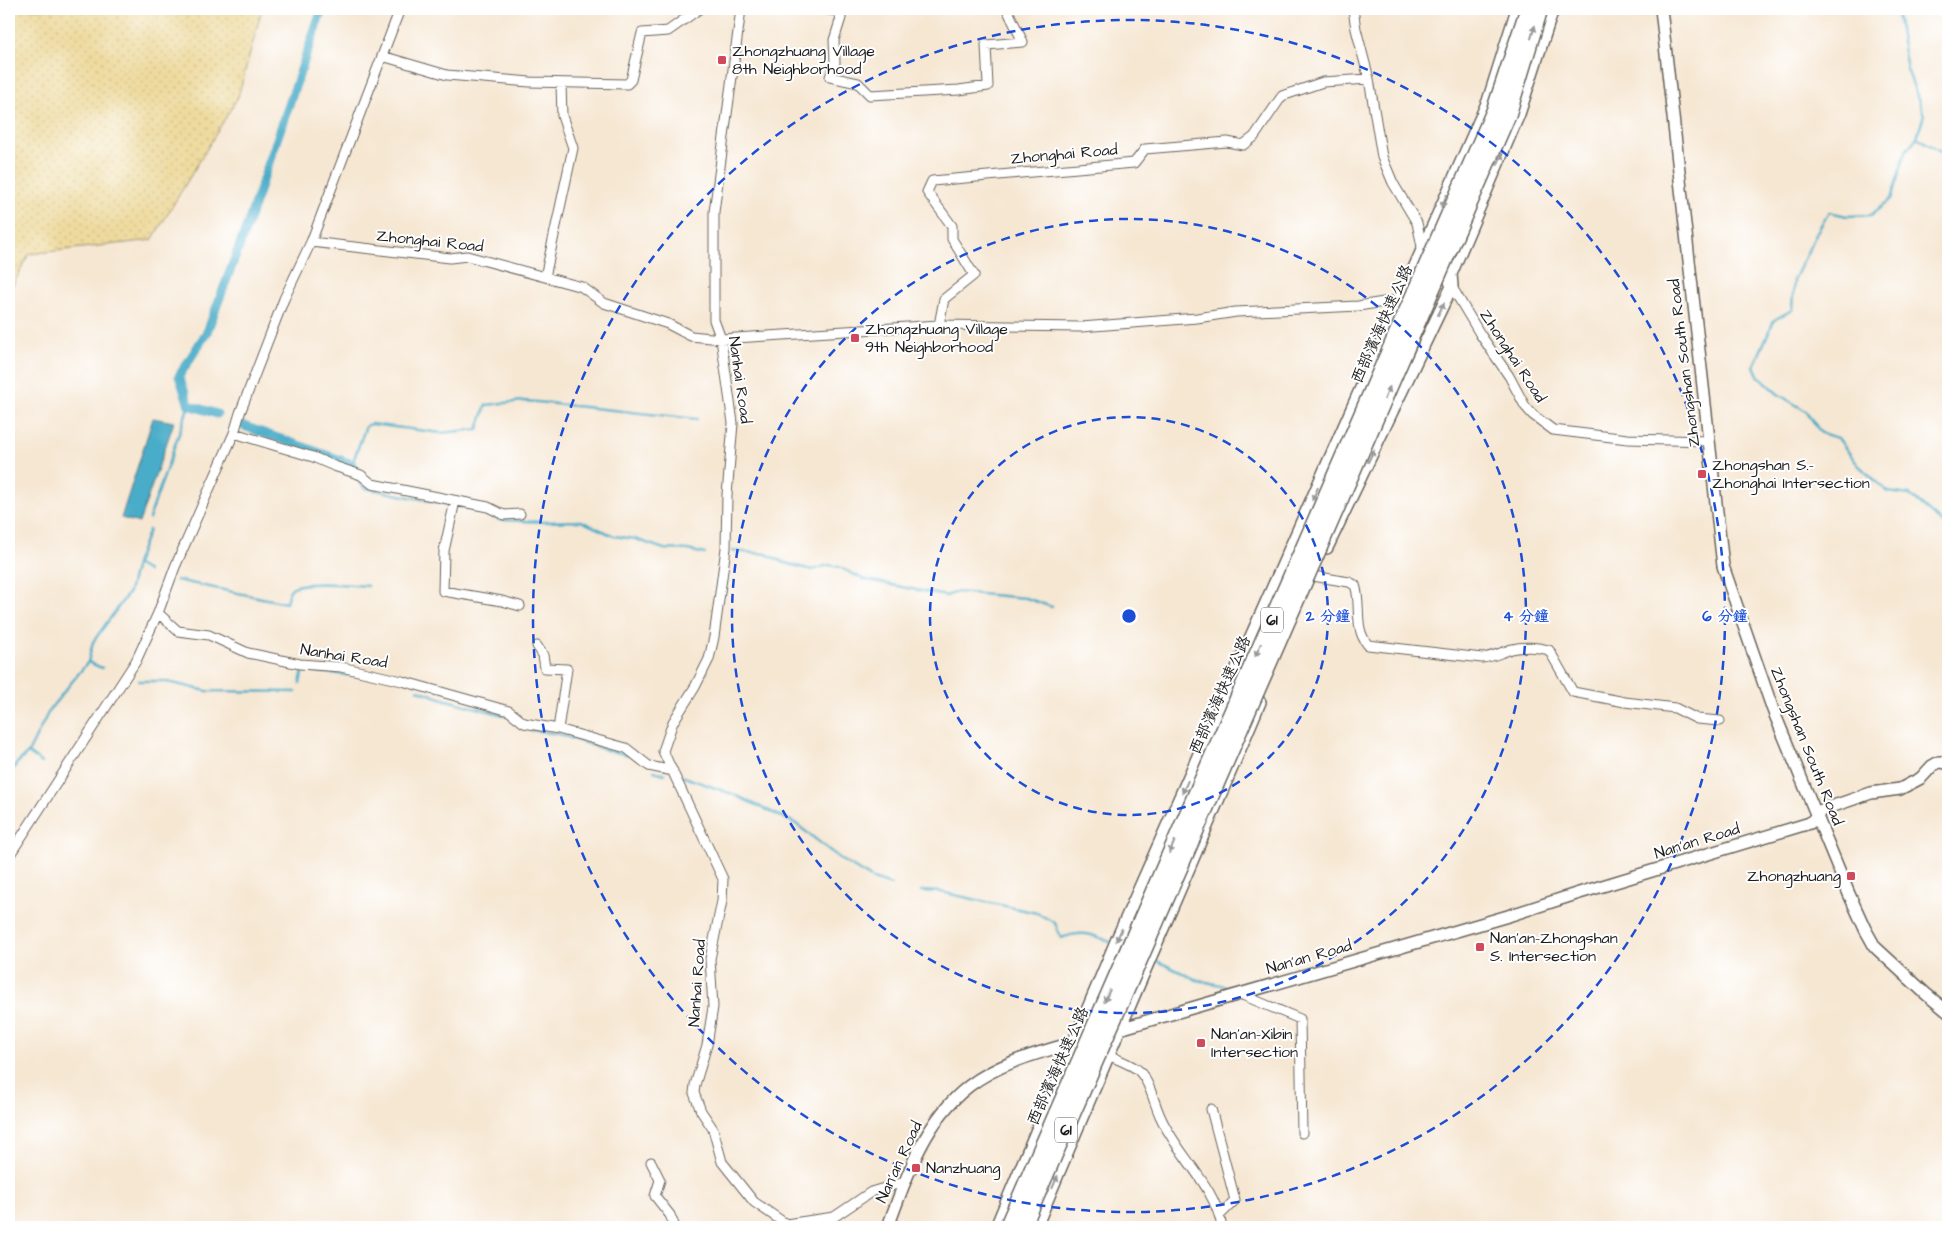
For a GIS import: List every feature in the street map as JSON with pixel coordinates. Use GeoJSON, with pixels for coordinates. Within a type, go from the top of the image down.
{"type":"FeatureCollection","features":[{"type":"Feature","properties":{"kind":"highway","name":"西部濱海快速公路"},"geometry":{"type":"LineString","coordinates":[[1007,1227],[1494,110],[1528,9]]}},
{"type":"Feature","properties":{"kind":"highway","name":"西部濱海快速公路"},"geometry":{"type":"LineString","coordinates":[[1023,1227],[1508,115],[1540,9]]}},
{"type":"Feature","properties":{"kind":"street"},"geometry":{"type":"LineString","coordinates":[[9,856],[136,661],[234,433],[240,412],[284,299],[311,242],[400,9]]}},
{"type":"Feature","properties":{"kind":"street"},"geometry":{"type":"LineString","coordinates":[[382,56],[448,76],[561,84],[627,84],[631,80],[642,33],[668,31],[699,9]]}},
{"type":"Feature","properties":{"kind":"street","name":"Nanhai Road"},"geometry":{"type":"LineString","coordinates":[[759,9],[741,9],[714,212],[714,320],[721,339],[733,423],[727,494],[726,548],[714,637],[709,659],[695,688],[673,722],[663,751],[723,879],[722,901],[710,959],[713,1007],[707,1045],[694,1093],[701,1111],[713,1129],[722,1162],[754,1202],[786,1224],[834,1217],[871,1192],[904,1182]]}},
{"type":"Feature","properties":{"kind":"street"},"geometry":{"type":"LineString","coordinates":[[823,9],[838,11],[841,18],[834,40],[835,63],[830,77],[858,83],[870,95],[959,90],[988,86],[986,45],[1023,42],[1007,9]]}},
{"type":"Feature","properties":{"kind":"street","name":"Zhonghai Road"},"geometry":{"type":"LineString","coordinates":[[1353,9],[1356,29],[1369,79],[1382,157],[1392,183],[1417,223],[1423,250],[1452,286],[1480,334],[1509,376],[1525,406],[1533,415],[1553,430],[1628,439],[1709,441]]}},
{"type":"Feature","properties":{"kind":"street"},"geometry":{"type":"LineString","coordinates":[[996,1227],[1117,939],[1488,101],[1517,9]]}},
{"type":"Feature","properties":{"kind":"street"},"geometry":{"type":"LineString","coordinates":[[1036,1227],[1313,576],[1452,286],[1450,274],[1519,114],[1553,9]]}},
{"type":"Feature","properties":{"kind":"street","name":"Zhongshan South Road"},"geometry":{"type":"LineString","coordinates":[[1661,9],[1723,566],[1773,710],[1849,894],[1875,947],[1948,1012]]}},
{"type":"Feature","properties":{"kind":"street","name":"Zhonghai Road"},"geometry":{"type":"LineString","coordinates":[[939,325],[944,299],[974,275],[952,239],[952,226],[927,192],[932,181],[1134,163],[1145,149],[1227,142],[1243,145],[1254,137],[1282,96],[1323,82],[1369,79]]}},
{"type":"Feature","properties":{"kind":"street"},"geometry":{"type":"LineString","coordinates":[[545,277],[573,148],[562,116],[561,84]]}},
{"type":"Feature","properties":{"kind":"street","name":"Zhonghai Road"},"geometry":{"type":"LineString","coordinates":[[311,242],[450,258],[467,256],[582,287],[604,303],[668,324],[691,336],[721,339],[939,325],[1080,326],[1197,318],[1236,312],[1358,306],[1400,301],[1452,286]]}},
{"type":"Feature","properties":{"kind":"street"},"geometry":{"type":"LineString","coordinates":[[234,433],[313,457],[361,475],[372,484],[488,507],[504,515],[520,514]]}},
{"type":"Feature","properties":{"kind":"street"},"geometry":{"type":"LineString","coordinates":[[456,501],[444,551],[443,591],[520,606]]}},
{"type":"Feature","properties":{"kind":"street"},"geometry":{"type":"LineString","coordinates":[[1313,576],[1349,582],[1355,585],[1360,630],[1363,639],[1368,645],[1482,658],[1491,658],[1513,649],[1542,648],[1549,650],[1573,692],[1625,702],[1675,708],[1697,719],[1720,721]]}},
{"type":"Feature","properties":{"kind":"street","name":"Nanhai Road"},"geometry":{"type":"LineString","coordinates":[[158,613],[178,631],[209,634],[248,653],[300,664],[341,667],[402,681],[509,711],[524,723],[558,729],[626,748],[650,766],[674,771]]}},
{"type":"Feature","properties":{"kind":"street"},"geometry":{"type":"LineString","coordinates":[[537,646],[543,655],[545,668],[567,669],[558,729]]}},
{"type":"Feature","properties":{"kind":"street","name":"Nan'an Road"},"geometry":{"type":"LineString","coordinates":[[888,1227],[904,1182],[928,1132],[944,1110],[970,1086],[998,1069],[1032,1055],[1508,916],[1810,823],[1822,810],[1870,793],[1900,789],[1921,778],[1932,766],[1939,762],[1948,763]]}},
{"type":"Feature","properties":{"kind":"street"},"geometry":{"type":"LineString","coordinates":[[1240,994],[1300,1019],[1302,1133]]}},
{"type":"Feature","properties":{"kind":"street"},"geometry":{"type":"LineString","coordinates":[[1075,1042],[1108,1055],[1137,1070],[1145,1082],[1174,1142],[1207,1188],[1220,1215],[1222,1227]]}},
{"type":"Feature","properties":{"kind":"street"},"geometry":{"type":"LineString","coordinates":[[1211,1109],[1235,1200],[1220,1215]]}},
{"type":"Feature","properties":{"kind":"street"},"geometry":{"type":"LineString","coordinates":[[651,1162],[660,1180],[655,1196],[670,1215],[676,1227]]}},
{"type":"Feature","properties":{"kind":"sand"},"geometry":{"type":"Polygon","coordinates":[[[9,9],[262,9],[238,97],[152,240],[29,254],[9,293],[9,9]]]}},
{"type":"Feature","properties":{"kind":"water"},"geometry":{"type":"Polygon","coordinates":[[[153,418],[174,422],[139,523],[121,518],[153,418]]]}},
{"type":"Feature","properties":{"kind":"waterway"},"geometry":{"type":"LineString","coordinates":[[217,414],[189,405],[179,376],[207,332],[247,226],[322,9]]}},
{"type":"Feature","properties":{"kind":"waterway"},"geometry":{"type":"LineString","coordinates":[[1898,9],[1897,14],[1907,69],[1924,115],[1917,137],[1948,157]]}},
{"type":"Feature","properties":{"kind":"waterway"},"geometry":{"type":"LineString","coordinates":[[1917,137],[1906,151],[1891,199],[1871,215],[1847,216],[1829,212],[1817,232],[1794,280],[1792,310],[1774,320],[1754,366],[1759,377],[1778,394],[1806,411],[1821,433],[1838,438],[1858,465],[1888,492],[1910,495],[1948,528]]}},
{"type":"Feature","properties":{"kind":"waterway"},"geometry":{"type":"LineString","coordinates":[[354,470],[352,464],[366,426],[371,424],[441,433],[478,429],[486,405],[524,401],[697,419]]}},
{"type":"Feature","properties":{"kind":"waterway"},"geometry":{"type":"LineString","coordinates":[[149,519],[189,405]]}},
{"type":"Feature","properties":{"kind":"waterway"},"geometry":{"type":"LineString","coordinates":[[241,425],[352,464]]}},
{"type":"Feature","properties":{"kind":"waterway"},"geometry":{"type":"LineString","coordinates":[[355,476],[364,488],[450,505]]}},
{"type":"Feature","properties":{"kind":"waterway"},"geometry":{"type":"LineString","coordinates":[[459,507],[488,512],[499,520],[581,521],[614,536],[635,539],[664,549],[688,550],[705,554]]}},
{"type":"Feature","properties":{"kind":"waterway"},"geometry":{"type":"LineString","coordinates":[[9,777],[17,763],[28,753],[50,709],[88,662],[93,642],[129,592],[136,564],[149,530]]}},
{"type":"Feature","properties":{"kind":"waterway"},"geometry":{"type":"LineString","coordinates":[[732,551],[766,554],[785,563],[812,570],[829,565],[839,567],[863,579],[946,596],[957,592],[1026,598],[1052,607]]}},
{"type":"Feature","properties":{"kind":"waterway"},"geometry":{"type":"LineString","coordinates":[[136,564],[148,571]]}},
{"type":"Feature","properties":{"kind":"waterway"},"geometry":{"type":"LineString","coordinates":[[176,580],[286,603],[292,588],[306,584],[368,586]]}},
{"type":"Feature","properties":{"kind":"waterway"},"geometry":{"type":"LineString","coordinates":[[88,662],[102,668]]}},
{"type":"Feature","properties":{"kind":"waterway"},"geometry":{"type":"LineString","coordinates":[[300,683],[303,670],[366,677]]}},
{"type":"Feature","properties":{"kind":"waterway"},"geometry":{"type":"LineString","coordinates":[[139,681],[163,681],[207,691],[296,692]]}},
{"type":"Feature","properties":{"kind":"waterway"},"geometry":{"type":"LineString","coordinates":[[418,690],[446,700],[511,717]]}},
{"type":"Feature","properties":{"kind":"waterway"},"geometry":{"type":"LineString","coordinates":[[528,727],[531,730],[558,734],[606,750],[628,755]]}},
{"type":"Feature","properties":{"kind":"waterway"},"geometry":{"type":"LineString","coordinates":[[28,753],[42,763]]}},
{"type":"Feature","properties":{"kind":"waterway"},"geometry":{"type":"LineString","coordinates":[[654,771],[664,774]]}},
{"type":"Feature","properties":{"kind":"waterway"},"geometry":{"type":"LineString","coordinates":[[676,774],[735,795],[795,823],[843,861],[873,879],[891,885]]}},
{"type":"Feature","properties":{"kind":"waterway"},"geometry":{"type":"LineString","coordinates":[[921,891],[941,892],[1037,913],[1055,923],[1061,938],[1075,934],[1086,934],[1110,942]]}},
{"type":"Feature","properties":{"kind":"waterway"},"geometry":{"type":"LineString","coordinates":[[1157,961],[1197,980],[1230,987]]}},
{"type":"Feature","properties":{"kind":"place","name":"Zhongzhuang Village 8th Neighborhood"},"geometry":{"type":"Point","coordinates":[722,60]}},
{"type":"Feature","properties":{"kind":"place","name":"Zhongzhuang Village 9th Neighborhood"},"geometry":{"type":"Point","coordinates":[855,338]}},
{"type":"Feature","properties":{"kind":"place","name":"Zhongshan S.- Zhonghai Intersection"},"geometry":{"type":"Point","coordinates":[1702,474]}},
{"type":"Feature","properties":{"kind":"place","name":"Zhongzhuang"},"geometry":{"type":"Point","coordinates":[1851,876]}},
{"type":"Feature","properties":{"kind":"place","name":"Nan'an-Zhongshan S. Intersection"},"geometry":{"type":"Point","coordinates":[1480,947]}},
{"type":"Feature","properties":{"kind":"place","name":"Nan'an-Xibin Intersection"},"geometry":{"type":"Point","coordinates":[1201,1043]}},
{"type":"Feature","properties":{"kind":"place","name":"Nanzhuang"},"geometry":{"type":"Point","coordinates":[916,1168]}}]}
